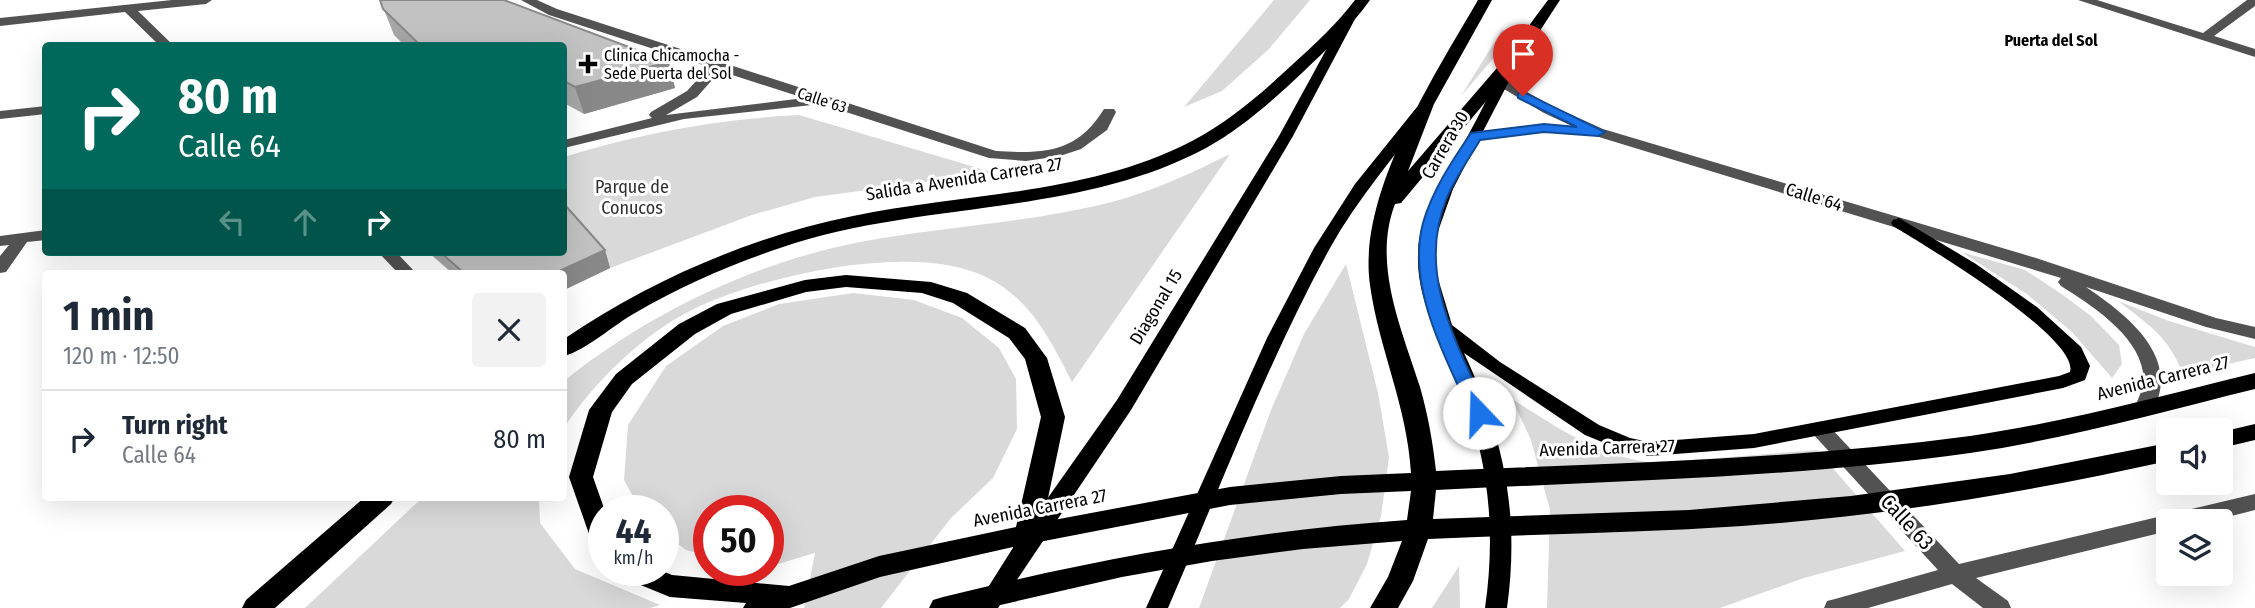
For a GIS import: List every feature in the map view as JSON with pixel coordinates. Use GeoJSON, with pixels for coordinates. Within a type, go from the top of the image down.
{"type":"FeatureCollection","features":[{"type":"Feature","properties":{"kind":"highway","name":"Salida a Avenida Carrera 27"},"geometry":{"type":"LineString","coordinates":[[567,347],[650,296],[696,273],[766,247],[851,222],[1088,182],[1154,164],[1182,152],[1249,113],[1349,19],[1363,0]]}},
{"type":"Feature","properties":{"kind":"highway"},"geometry":{"type":"LineString","coordinates":[[1384,608],[1409,561],[1421,525],[1426,492],[1421,436],[1378,292],[1378,232],[1382,214],[1426,104],[1486,0]]}},
{"type":"Feature","properties":{"kind":"highway"},"geometry":{"type":"LineString","coordinates":[[1382,214],[1515,57]]}},
{"type":"Feature","properties":{"kind":"highway"},"geometry":{"type":"LineString","coordinates":[[588,497],[581,477],[601,410],[624,379],[687,329],[724,309],[805,286],[846,281],[925,287],[960,298],[1017,333],[1037,358],[1053,417],[1024,549]]}},
{"type":"Feature","properties":{"kind":"highway","name":"Avenida Carrera 27"},"geometry":{"type":"LineString","coordinates":[[757,608],[879,567],[970,546],[1230,496],[1380,483],[1788,464],[1971,444],[2052,430],[2255,382]]}},
{"type":"Feature","properties":{"kind":"highway"},"geometry":{"type":"LineString","coordinates":[[2233,437],[2255,432]]}},
{"type":"Feature","properties":{"kind":"highway"},"geometry":{"type":"LineString","coordinates":[[943,608],[1125,565],[1225,548],[1307,538],[1438,528],[1743,516],[1848,506],[2009,483],[2156,455]]}},
{"type":"Feature","properties":{"kind":"highway"},"geometry":{"type":"LineString","coordinates":[[256,608],[377,501]]}},
{"type":"Feature","properties":{"kind":"highway"},"geometry":{"type":"LineString","coordinates":[[670,586],[792,596]]}},
{"type":"Feature","properties":{"kind":"main road","name":"Carrera 30"},"geometry":{"type":"LineString","coordinates":[[1496,608],[1501,574],[1503,514],[1497,472],[1470,388],[1442,327],[1430,288],[1426,255],[1430,225],[1439,198],[1475,136],[1515,57],[1554,0]]}},
{"type":"Feature","properties":{"kind":"main road","name":"Diagonal 15"},"geometry":{"type":"LineString","coordinates":[[986,608],[1124,405],[1286,136],[1349,19]]}},
{"type":"Feature","properties":{"kind":"main road"},"geometry":{"type":"LineString","coordinates":[[1157,608],[1276,338],[1322,248],[1360,187],[1426,104]]}},
{"type":"Feature","properties":{"kind":"main road"},"geometry":{"type":"LineString","coordinates":[[1442,327],[1493,366],[1592,430],[1626,444],[1649,449],[1754,441],[2063,382],[2078,376],[2081,366],[2078,358],[2048,324],[1981,274],[1899,223]]}},
{"type":"Feature","properties":{"kind":"street"},"geometry":{"type":"LineString","coordinates":[[0,22],[206,0]]}},
{"type":"Feature","properties":{"kind":"street","name":"Calle 63"},"geometry":{"type":"LineString","coordinates":[[527,0],[553,12],[971,149],[1021,158],[1037,158],[1070,148],[1100,128],[1109,112]]}},
{"type":"Feature","properties":{"kind":"street"},"geometry":{"type":"LineString","coordinates":[[2084,0],[2255,53]]}},
{"type":"Feature","properties":{"kind":"street"},"geometry":{"type":"LineString","coordinates":[[2205,37],[2255,0]]}},
{"type":"Feature","properties":{"kind":"street"},"geometry":{"type":"LineString","coordinates":[[128,8],[164,42]]}},
{"type":"Feature","properties":{"kind":"street"},"geometry":{"type":"LineString","coordinates":[[637,124],[692,94],[717,66]]}},
{"type":"Feature","properties":{"kind":"street","name":"Calle 64"},"geometry":{"type":"LineString","coordinates":[[1503,83],[1541,106],[1598,132],[2030,262],[2212,323],[2255,333]]}},
{"type":"Feature","properties":{"kind":"street"},"geometry":{"type":"LineString","coordinates":[[567,143],[637,124],[684,115],[823,100]]}},
{"type":"Feature","properties":{"kind":"street"},"geometry":{"type":"LineString","coordinates":[[0,115],[42,110]]}},
{"type":"Feature","properties":{"kind":"street","name":"Calle 64"},"geometry":{"type":"LineString","coordinates":[[1475,136],[1544,128],[1598,132]]}},
{"type":"Feature","properties":{"kind":"street"},"geometry":{"type":"LineString","coordinates":[[0,241],[42,236]]}},
{"type":"Feature","properties":{"kind":"street"},"geometry":{"type":"LineString","coordinates":[[0,268],[22,238]]}},
{"type":"Feature","properties":{"kind":"street"},"geometry":{"type":"LineString","coordinates":[[390,256],[405,270]]}},
{"type":"Feature","properties":{"kind":"street","name":"Calle 64"},"geometry":{"type":"LineString","coordinates":[[2030,262],[2105,307],[2131,333],[2148,360],[2152,386],[2144,409]]}},
{"type":"Feature","properties":{"kind":"street","name":"Calle 63"},"geometry":{"type":"LineString","coordinates":[[1820,429],[1955,574],[2000,608]]}},
{"type":"Feature","properties":{"kind":"street"},"geometry":{"type":"LineString","coordinates":[[2226,509],[2255,502]]}},
{"type":"Feature","properties":{"kind":"street"},"geometry":{"type":"LineString","coordinates":[[1835,608],[1955,574],[2156,526]]}},
{"type":"Feature","properties":{"kind":"green space"},"geometry":{"type":"Polygon","coordinates":[[[1274,0],[1310,0],[1269,49],[1222,91],[1184,107],[1274,0]]]}},
{"type":"Feature","properties":{"kind":"green space"},"geometry":{"type":"Polygon","coordinates":[[[1502,30],[1516,32],[1461,96],[1502,30]]]}},
{"type":"Feature","properties":{"kind":"green space","name":"Parque de Conucos"},"geometry":{"type":"Polygon","coordinates":[[[799,115],[995,173],[815,197],[752,215],[610,268],[567,218],[567,156],[680,128],[799,115]]]}},
{"type":"Feature","properties":{"kind":"green space"},"geometry":{"type":"Polygon","coordinates":[[[1230,154],[1072,382],[1038,322],[1015,296],[1001,286],[986,277],[956,267],[920,262],[880,262],[838,267],[757,285],[692,310],[655,332],[620,361],[589,394],[567,424],[567,379],[597,356],[667,313],[742,277],[820,251],[860,242],[1081,209],[1142,193],[1230,154]]]}},
{"type":"Feature","properties":{"kind":"green space"},"geometry":{"type":"Polygon","coordinates":[[[1961,252],[2025,270],[2091,316],[2119,345],[2122,364],[2112,378],[2072,332],[2027,294],[1961,252]]]}},
{"type":"Feature","properties":{"kind":"green space"},"geometry":{"type":"Polygon","coordinates":[[[1346,264],[1378,393],[1389,457],[1381,516],[1367,564],[1349,599],[1340,608],[1199,608],[1271,410],[1304,334],[1346,264]]]}},
{"type":"Feature","properties":{"kind":"green space"},"geometry":{"type":"Polygon","coordinates":[[[853,293],[914,300],[962,318],[999,348],[1016,379],[1017,429],[993,478],[951,518],[881,608],[804,608],[815,553],[784,562],[784,495],[693,495],[693,552],[679,545],[679,495],[632,495],[624,480],[628,425],[666,366],[723,326],[779,304],[853,293]]]}},
{"type":"Feature","properties":{"kind":"green space"},"geometry":{"type":"Polygon","coordinates":[[[2118,301],[2169,321],[2255,347],[2255,358],[2183,374],[2164,341],[2148,324],[2118,301]]]}},
{"type":"Feature","properties":{"kind":"green space"},"geometry":{"type":"Polygon","coordinates":[[[1512,399],[1580,440],[1634,460],[1654,463],[1817,450],[1905,551],[1804,578],[1720,608],[1547,608],[1550,510],[1531,440],[1512,399]]]}},
{"type":"Feature","properties":{"kind":"green space"},"geometry":{"type":"Polygon","coordinates":[[[419,501],[539,501],[540,523],[575,569],[588,575],[588,586],[615,586],[660,605],[650,608],[305,608],[419,501]]]}},
{"type":"Feature","properties":{"kind":"green space"},"geometry":{"type":"Polygon","coordinates":[[[1459,566],[1460,608],[1432,608],[1459,566]]]}},
{"type":"Feature","properties":{"kind":"building"},"geometry":{"type":"Polygon","coordinates":[[[380,0],[504,0],[669,62],[575,87],[567,83],[567,42],[417,42],[383,9],[380,0]]]}},
{"type":"Feature","properties":{"kind":"building"},"geometry":{"type":"Polygon","coordinates":[[[567,207],[605,250],[562,270],[461,270],[445,256],[567,256],[567,207]]]}},
{"type":"Feature","properties":{"kind":"place","name":"Clinica Chicamocha - Sede Puerta del Sol"},"geometry":{"type":"Point","coordinates":[588,64]}},
{"type":"Feature","properties":{"kind":"district","name":"Puerta del Sol"},"geometry":{"type":"Point","coordinates":[2051,40]}},
{"type":"Feature","properties":{"kind":"route"},"geometry":{"type":"LineString","coordinates":[[1479,413],[1442,327],[1430,288],[1426,255],[1430,225],[1439,198],[1475,136],[1544,128],[1598,132],[1523,96]]}}]}
